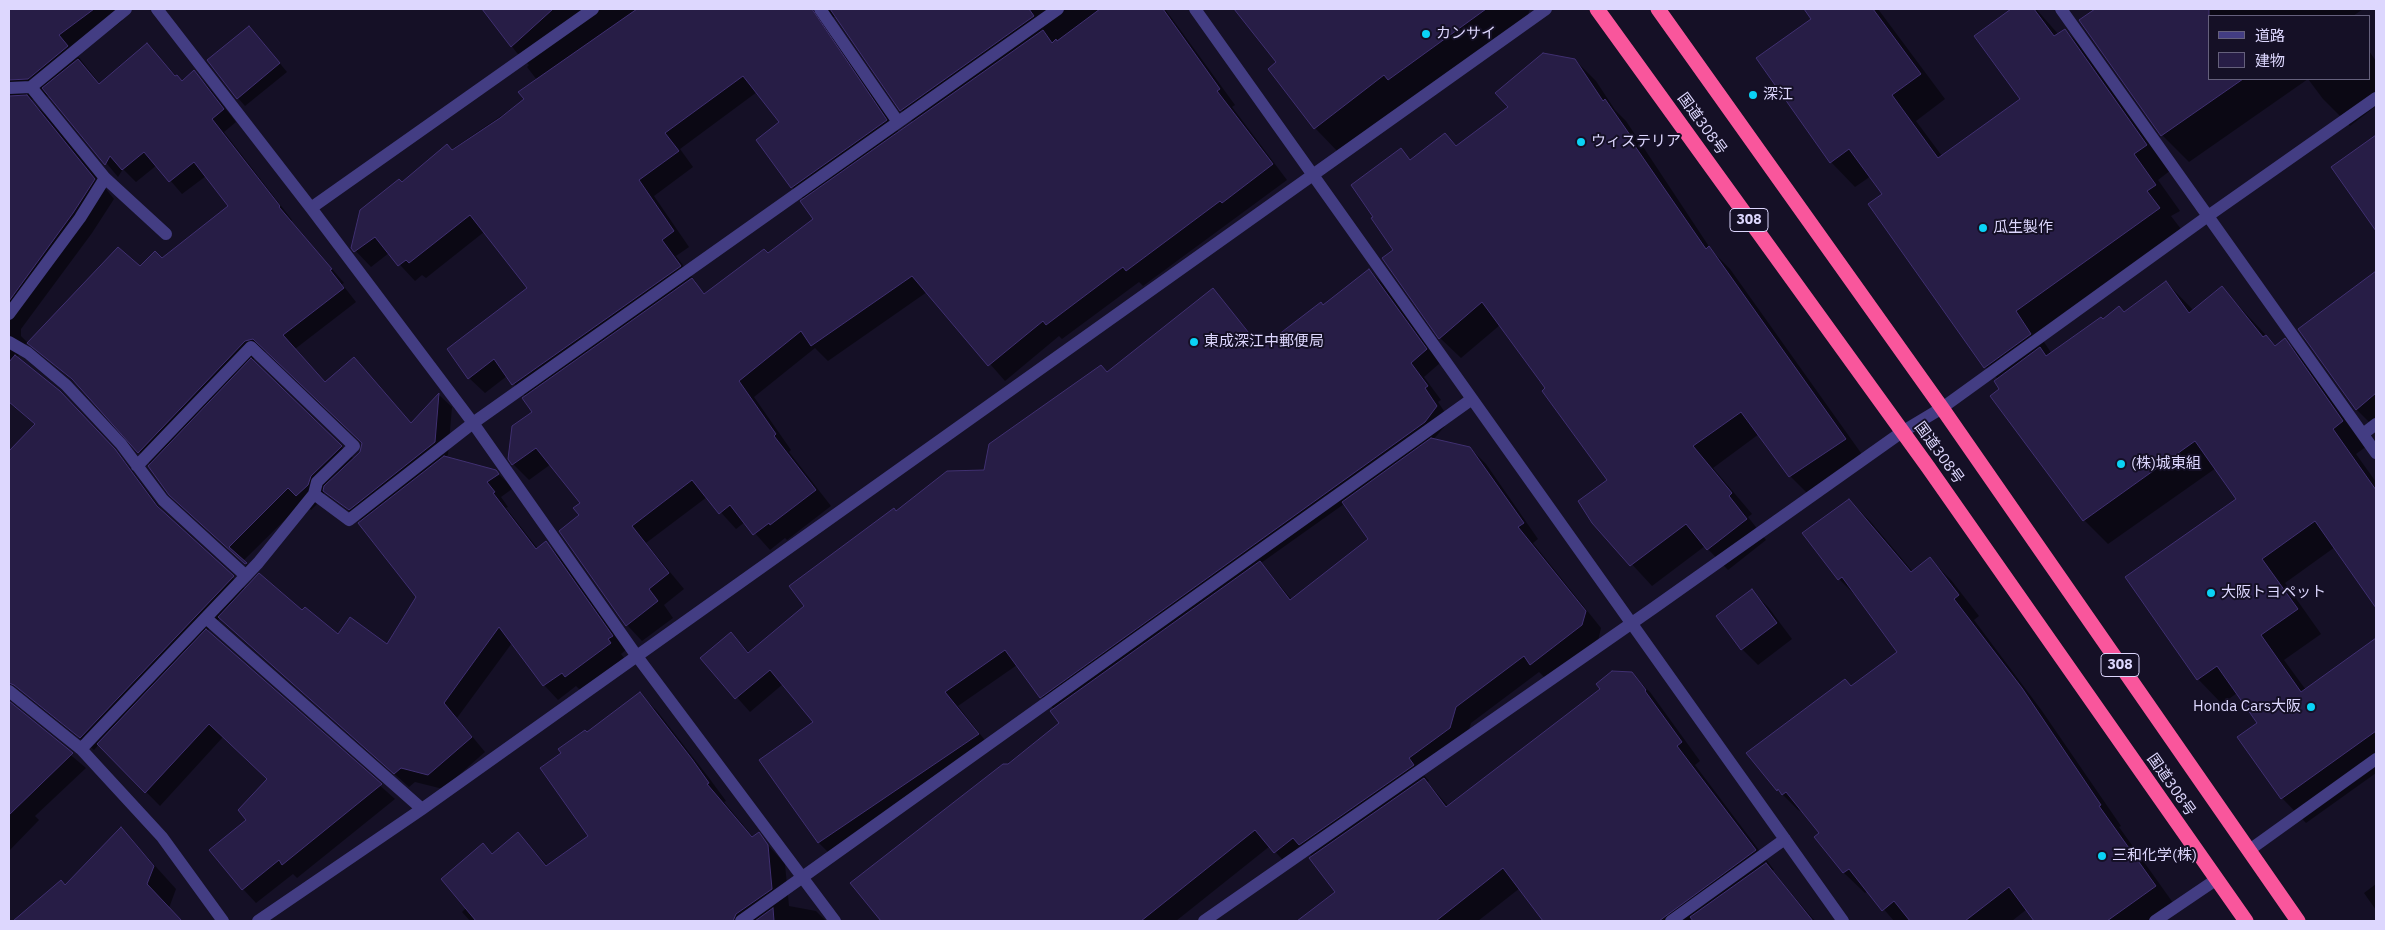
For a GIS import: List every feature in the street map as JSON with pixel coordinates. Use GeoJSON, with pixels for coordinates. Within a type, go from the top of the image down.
{"type":"FeatureCollection","features":[{"type":"Feature","properties":{"kind":"highway","name":"国道308号"},"geometry":{"type":"LineString","coordinates":[[1597,9],[1902,432],[2246,921]]}},
{"type":"Feature","properties":{"kind":"highway","name":"国道308号"},"geometry":{"type":"LineString","coordinates":[[1658,9],[1942,408],[2248,852],[2298,921]]}},
{"type":"Feature","properties":{"kind":"street"},"geometry":{"type":"LineString","coordinates":[[9,88],[31,87],[126,9]]}},
{"type":"Feature","properties":{"kind":"street"},"geometry":{"type":"LineString","coordinates":[[157,9],[311,208],[473,423],[636,655],[835,921]]}},
{"type":"Feature","properties":{"kind":"street"},"geometry":{"type":"LineString","coordinates":[[311,208],[593,9]]}},
{"type":"Feature","properties":{"kind":"street"},"geometry":{"type":"LineString","coordinates":[[820,9],[898,122]]}},
{"type":"Feature","properties":{"kind":"street"},"geometry":{"type":"LineString","coordinates":[[314,494],[349,520],[473,423],[1058,9]]}},
{"type":"Feature","properties":{"kind":"street"},"geometry":{"type":"LineString","coordinates":[[1195,9],[1843,921]]}},
{"type":"Feature","properties":{"kind":"street"},"geometry":{"type":"LineString","coordinates":[[258,921],[422,808],[1312,173],[1546,9]]}},
{"type":"Feature","properties":{"kind":"street"},"geometry":{"type":"LineString","coordinates":[[2061,9],[2376,453]]}},
{"type":"Feature","properties":{"kind":"street"},"geometry":{"type":"LineString","coordinates":[[31,87],[105,178],[166,234]]}},
{"type":"Feature","properties":{"kind":"street"},"geometry":{"type":"LineString","coordinates":[[1204,921],[1632,623],[1902,432],[1942,408],[2208,216],[2376,98]]}},
{"type":"Feature","properties":{"kind":"street"},"geometry":{"type":"LineString","coordinates":[[9,314],[80,218],[105,178]]}},
{"type":"Feature","properties":{"kind":"street"},"geometry":{"type":"LineString","coordinates":[[9,342],[28,353],[66,385],[121,444],[163,500],[246,576]]}},
{"type":"Feature","properties":{"kind":"street"},"geometry":{"type":"LineString","coordinates":[[81,748],[246,576],[314,494],[317,482],[354,446],[251,347],[138,466]]}},
{"type":"Feature","properties":{"kind":"street"},"geometry":{"type":"LineString","coordinates":[[741,921],[1472,399]]}},
{"type":"Feature","properties":{"kind":"street"},"geometry":{"type":"LineString","coordinates":[[2363,434],[2376,424]]}},
{"type":"Feature","properties":{"kind":"street"},"geometry":{"type":"LineString","coordinates":[[206,618],[422,808]]}},
{"type":"Feature","properties":{"kind":"street"},"geometry":{"type":"LineString","coordinates":[[9,692],[81,748],[162,837],[223,921]]}},
{"type":"Feature","properties":{"kind":"street"},"geometry":{"type":"LineString","coordinates":[[2248,852],[2376,759]]}},
{"type":"Feature","properties":{"kind":"street"},"geometry":{"type":"LineString","coordinates":[[1671,921],[1785,839]]}},
{"type":"Feature","properties":{"kind":"street"},"geometry":{"type":"LineString","coordinates":[[2155,921],[2217,879]]}},
{"type":"Feature","properties":{"kind":"building"},"geometry":{"type":"Polygon","coordinates":[[[9,9],[94,9],[59,35],[68,46],[28,79],[9,80],[9,9]]]}},
{"type":"Feature","properties":{"kind":"building"},"geometry":{"type":"Polygon","coordinates":[[[482,9],[553,9],[511,47],[482,9]]]}},
{"type":"Feature","properties":{"kind":"building"},"geometry":{"type":"Polygon","coordinates":[[[637,9],[812,9],[887,120],[791,188],[756,140],[779,122],[743,76],[665,133],[679,151],[639,180],[674,231],[662,240],[681,266],[512,385],[494,359],[468,379],[447,349],[527,288],[470,215],[409,263],[406,260],[398,266],[375,237],[354,252],[351,248],[360,210],[399,179],[402,182],[447,144],[452,150],[500,118],[524,99],[518,92],[637,9]]]}},
{"type":"Feature","properties":{"kind":"building"},"geometry":{"type":"Polygon","coordinates":[[[830,9],[1029,9],[1034,16],[900,111],[830,9]]]}},
{"type":"Feature","properties":{"kind":"building"},"geometry":{"type":"Polygon","coordinates":[[[1100,9],[1163,9],[1220,89],[1217,91],[1273,164],[1222,203],[1220,201],[1126,271],[1123,267],[1046,325],[1043,321],[988,366],[912,276],[811,346],[801,331],[739,381],[776,434],[774,436],[816,490],[770,525],[769,523],[753,535],[730,505],[719,514],[692,480],[632,526],[669,573],[649,589],[658,601],[626,626],[559,531],[579,515],[573,508],[580,503],[536,448],[512,465],[508,459],[512,426],[532,412],[522,398],[692,278],[704,294],[764,249],[768,253],[813,219],[800,201],[1043,30],[1052,43],[1100,9]]]}},
{"type":"Feature","properties":{"kind":"building"},"geometry":{"type":"Polygon","coordinates":[[[1234,9],[1486,9],[1388,80],[1384,75],[1314,129],[1268,69],[1276,62],[1234,9]]]}},
{"type":"Feature","properties":{"kind":"building"},"geometry":{"type":"Polygon","coordinates":[[[1804,9],[1873,9],[1921,74],[1892,95],[1938,158],[2020,99],[1974,36],[2011,9],[2034,9],[2054,36],[2065,29],[2147,145],[2134,154],[2156,185],[2147,191],[2160,208],[2016,311],[2031,334],[1984,368],[1868,204],[1882,194],[1849,149],[1830,163],[1756,58],[1811,19],[1804,9]]]}},
{"type":"Feature","properties":{"kind":"building"},"geometry":{"type":"Polygon","coordinates":[[[2095,9],[2209,9],[2208,80],[2242,80],[2161,136],[2079,20],[2095,9]]]}},
{"type":"Feature","properties":{"kind":"building"},"geometry":{"type":"Polygon","coordinates":[[[249,26],[280,63],[237,99],[207,60],[249,26]]]}},
{"type":"Feature","properties":{"kind":"building"},"geometry":{"type":"Polygon","coordinates":[[[147,43],[175,76],[177,75],[182,81],[194,70],[224,109],[212,119],[279,207],[332,269],[330,270],[344,288],[283,335],[325,382],[354,357],[411,423],[439,393],[435,442],[349,510],[323,491],[324,486],[360,452],[362,443],[253,339],[245,341],[138,453],[72,379],[27,343],[118,247],[140,266],[155,251],[162,258],[228,206],[194,162],[169,182],[144,152],[122,170],[110,156],[105,165],[42,88],[78,59],[99,84],[147,43]]]}},
{"type":"Feature","properties":{"kind":"building"},"geometry":{"type":"Polygon","coordinates":[[[1543,53],[1575,59],[1603,101],[1605,99],[1630,135],[1628,136],[1706,249],[1709,246],[1846,439],[1789,477],[1741,412],[1693,446],[1732,493],[1729,496],[1747,519],[1707,550],[1686,524],[1630,566],[1592,523],[1578,501],[1607,480],[1542,391],[1545,388],[1482,302],[1439,339],[1382,258],[1393,250],[1351,185],[1401,148],[1410,160],[1445,133],[1456,146],[1508,107],[1495,93],[1543,53]]]}},
{"type":"Feature","properties":{"kind":"building"},"geometry":{"type":"Polygon","coordinates":[[[27,95],[95,179],[73,213],[9,301],[9,96],[27,95]]]}},
{"type":"Feature","properties":{"kind":"building"},"geometry":{"type":"Polygon","coordinates":[[[2376,135],[2376,231],[2331,167],[2376,135]]]}},
{"type":"Feature","properties":{"kind":"building"},"geometry":{"type":"Polygon","coordinates":[[[1369,269],[1427,349],[1411,363],[1428,386],[1425,388],[1437,406],[1425,422],[1040,698],[1005,650],[945,692],[979,734],[818,843],[759,760],[813,722],[770,670],[735,699],[700,658],[731,632],[748,653],[804,606],[789,586],[894,508],[896,511],[947,471],[984,470],[989,444],[1101,365],[1107,372],[1213,288],[1261,348],[1321,302],[1323,305],[1369,269]]]}},
{"type":"Feature","properties":{"kind":"building"},"geometry":{"type":"Polygon","coordinates":[[[2376,271],[2376,393],[2356,410],[2298,329],[2376,271]]]}},
{"type":"Feature","properties":{"kind":"building"},"geometry":{"type":"Polygon","coordinates":[[[2166,281],[2189,313],[2222,286],[2263,337],[2266,335],[2275,346],[2285,338],[2343,421],[2333,429],[2376,490],[2376,608],[2315,521],[2262,559],[2298,609],[2261,635],[2301,692],[2376,638],[2376,731],[2281,799],[2237,737],[2257,723],[2217,666],[2197,680],[2125,577],[2236,499],[2195,441],[2083,521],[1990,396],[1999,389],[1994,381],[2040,347],[2046,356],[2101,317],[2103,319],[2119,306],[2124,312],[2166,281]]]}},
{"type":"Feature","properties":{"kind":"building"},"geometry":{"type":"Polygon","coordinates":[[[15,355],[60,391],[115,449],[157,506],[234,576],[80,738],[9,683],[9,451],[35,424],[9,402],[9,362],[15,355]]]}},
{"type":"Feature","properties":{"kind":"building"},"geometry":{"type":"Polygon","coordinates":[[[251,358],[342,446],[311,476],[308,485],[296,496],[288,488],[229,547],[247,563],[245,564],[169,495],[148,466],[251,358]]]}},
{"type":"Feature","properties":{"kind":"building"},"geometry":{"type":"Polygon","coordinates":[[[1431,438],[1470,447],[1524,523],[1518,527],[1586,611],[1582,625],[1530,665],[1524,656],[1456,707],[1450,728],[1409,758],[1414,765],[1299,845],[1293,838],[1274,853],[1255,830],[1141,921],[881,921],[850,883],[1003,764],[1008,764],[1059,723],[1050,711],[1260,561],[1290,600],[1368,539],[1342,502],[1431,438]]]}},
{"type":"Feature","properties":{"kind":"building"},"geometry":{"type":"Polygon","coordinates":[[[444,456],[496,470],[499,474],[487,482],[495,492],[493,493],[536,549],[546,541],[613,636],[608,639],[611,643],[565,677],[562,673],[543,686],[499,627],[444,703],[472,737],[428,775],[401,768],[394,774],[218,617],[259,573],[302,610],[305,607],[338,634],[350,617],[387,644],[416,597],[358,523],[444,456]]]}},
{"type":"Feature","properties":{"kind":"building"},"geometry":{"type":"Polygon","coordinates":[[[1849,499],[1911,572],[1930,557],[1959,595],[1954,599],[2022,688],[2101,805],[2099,806],[2156,886],[2107,921],[2034,921],[2009,887],[1965,921],[1910,921],[1894,901],[1882,911],[1849,869],[1843,873],[1814,837],[1819,833],[1786,792],[1782,795],[1778,789],[1777,791],[1746,753],[1845,679],[1851,686],[1897,652],[1842,577],[1838,580],[1802,533],[1849,499]]]}},
{"type":"Feature","properties":{"kind":"building"},"geometry":{"type":"Polygon","coordinates":[[[1752,589],[1777,623],[1741,650],[1716,616],[1752,589]]]}},
{"type":"Feature","properties":{"kind":"building"},"geometry":{"type":"Polygon","coordinates":[[[206,629],[382,784],[282,865],[279,860],[242,890],[209,850],[246,820],[238,810],[267,779],[209,724],[145,793],[97,744],[206,629]]]}},
{"type":"Feature","properties":{"kind":"building"},"geometry":{"type":"Polygon","coordinates":[[[1612,671],[1632,672],[1682,742],[1677,746],[1756,850],[1659,921],[1543,921],[1503,868],[1436,921],[1297,921],[1335,892],[1309,858],[1424,778],[1446,807],[1600,689],[1596,684],[1612,671]]]}},
{"type":"Feature","properties":{"kind":"building"},"geometry":{"type":"Polygon","coordinates":[[[640,692],[692,759],[709,783],[707,784],[752,837],[759,832],[768,845],[772,889],[736,914],[733,921],[476,921],[441,879],[483,843],[492,854],[518,832],[546,866],[588,836],[540,768],[561,753],[558,749],[585,730],[587,732],[640,692]]]}},
{"type":"Feature","properties":{"kind":"building"},"geometry":{"type":"Polygon","coordinates":[[[9,701],[73,753],[9,815],[9,701]]]}},
{"type":"Feature","properties":{"kind":"building"},"geometry":{"type":"Polygon","coordinates":[[[121,827],[154,866],[147,884],[182,921],[13,921],[61,880],[65,885],[121,827]]]}},
{"type":"Feature","properties":{"kind":"building"},"geometry":{"type":"Polygon","coordinates":[[[1766,863],[1813,921],[1693,921],[1690,917],[1766,863]]]}},
{"type":"Feature","properties":{"kind":"building"},"geometry":{"type":"Polygon","coordinates":[[[773,908],[774,921],[755,921],[773,908]]]}},
{"type":"Feature","properties":{"kind":"place","name":"カンサイ"},"geometry":{"type":"Point","coordinates":[1426,34]}},
{"type":"Feature","properties":{"kind":"place","name":"深江"},"geometry":{"type":"Point","coordinates":[1753,95]}},
{"type":"Feature","properties":{"kind":"place","name":"ウィステリア"},"geometry":{"type":"Point","coordinates":[1581,142]}},
{"type":"Feature","properties":{"kind":"place","name":"瓜生製作"},"geometry":{"type":"Point","coordinates":[1983,228]}},
{"type":"Feature","properties":{"kind":"place","name":"東成深江中郵便局"},"geometry":{"type":"Point","coordinates":[1194,342]}},
{"type":"Feature","properties":{"kind":"place","name":"(株)城東組"},"geometry":{"type":"Point","coordinates":[2121,464]}},
{"type":"Feature","properties":{"kind":"place","name":"大阪トヨペット"},"geometry":{"type":"Point","coordinates":[2211,593]}},
{"type":"Feature","properties":{"kind":"place","name":"Honda Cars大阪"},"geometry":{"type":"Point","coordinates":[2311,707]}},
{"type":"Feature","properties":{"kind":"place","name":"三和化学(株)"},"geometry":{"type":"Point","coordinates":[2102,856]}}]}
